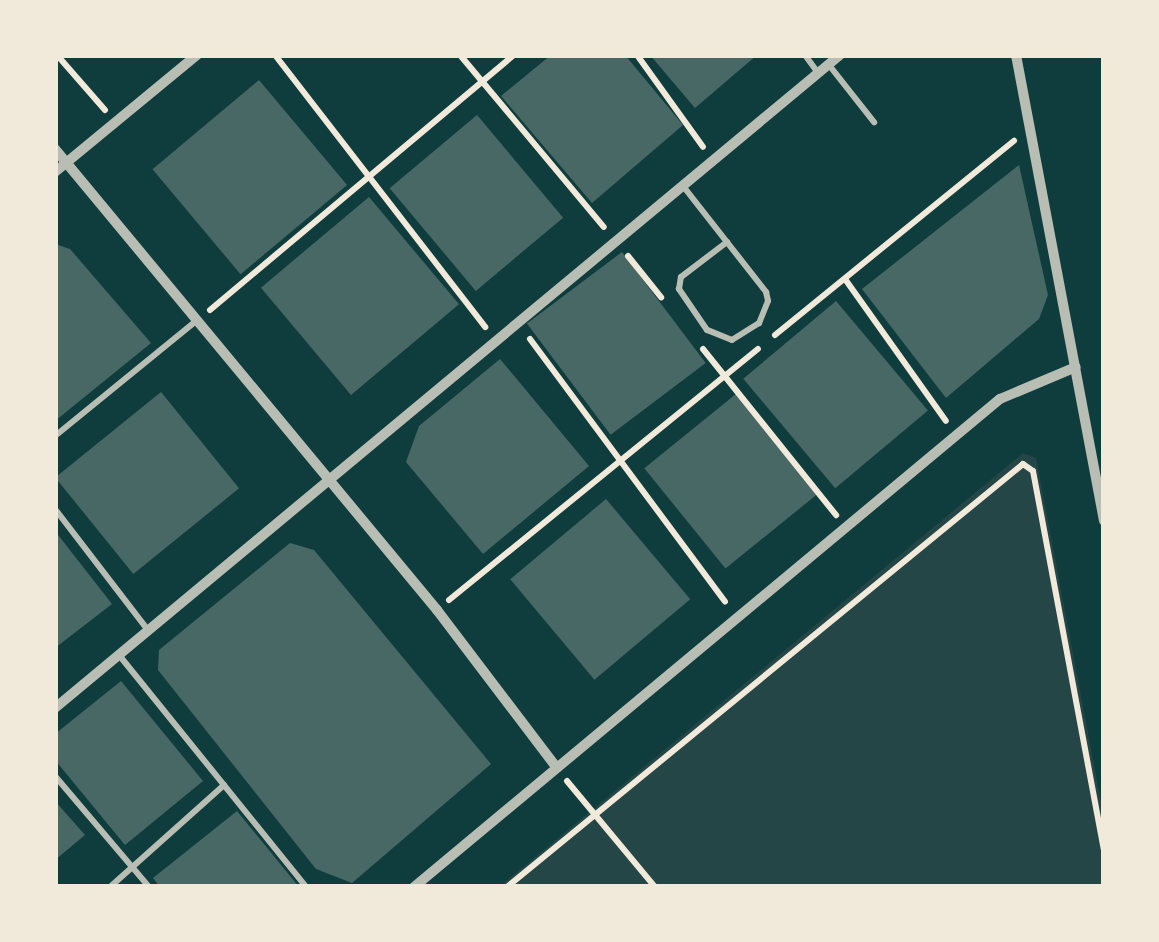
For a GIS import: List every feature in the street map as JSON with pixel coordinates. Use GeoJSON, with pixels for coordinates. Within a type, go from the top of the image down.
{"type":"FeatureCollection","features":[{"type":"Feature","properties":{"kind":"street"},"geometry":{"type":"LineString","coordinates":[[55,172],[197,55]]}},
{"type":"Feature","properties":{"kind":"street"},"geometry":{"type":"LineString","coordinates":[[55,708],[840,55]]}},
{"type":"Feature","properties":{"kind":"street"},"geometry":{"type":"LineString","coordinates":[[1016,55],[1104,521]]}},
{"type":"Feature","properties":{"kind":"street"},"geometry":{"type":"LineString","coordinates":[[55,149],[437,610],[557,768]]}},
{"type":"Feature","properties":{"kind":"street"},"geometry":{"type":"LineString","coordinates":[[414,887],[1000,399],[1076,367]]}},
{"type":"Feature","properties":{"kind":"lane"},"geometry":{"type":"LineString","coordinates":[[805,55],[818,73]]}},
{"type":"Feature","properties":{"kind":"lane"},"geometry":{"type":"LineString","coordinates":[[829,64],[874,122]]}},
{"type":"Feature","properties":{"kind":"lane"},"geometry":{"type":"LineString","coordinates":[[682,185],[726,242],[768,300],[759,323],[732,340],[708,330],[679,289],[681,276],[726,242]]}},
{"type":"Feature","properties":{"kind":"lane"},"geometry":{"type":"LineString","coordinates":[[55,436],[197,320]]}},
{"type":"Feature","properties":{"kind":"lane"},"geometry":{"type":"LineString","coordinates":[[55,508],[149,631]]}},
{"type":"Feature","properties":{"kind":"lane"},"geometry":{"type":"LineString","coordinates":[[120,655],[306,887]]}},
{"type":"Feature","properties":{"kind":"lane"},"geometry":{"type":"LineString","coordinates":[[55,776],[149,887]]}},
{"type":"Feature","properties":{"kind":"lane"},"geometry":{"type":"LineString","coordinates":[[110,887],[224,785]]}},
{"type":"Feature","properties":{"kind":"path"},"geometry":{"type":"LineString","coordinates":[[56,55],[116,122]]}},
{"type":"Feature","properties":{"kind":"path"},"geometry":{"type":"LineString","coordinates":[[274,55],[495,340]]}},
{"type":"Feature","properties":{"kind":"path"},"geometry":{"type":"LineString","coordinates":[[460,55],[664,300]]}},
{"type":"Feature","properties":{"kind":"path"},"geometry":{"type":"LineString","coordinates":[[197,320],[514,55]]}},
{"type":"Feature","properties":{"kind":"path"},"geometry":{"type":"LineString","coordinates":[[637,55],[712,160]]}},
{"type":"Feature","properties":{"kind":"path"},"geometry":{"type":"LineString","coordinates":[[437,610],[1030,128]]}},
{"type":"Feature","properties":{"kind":"path"},"geometry":{"type":"LineString","coordinates":[[845,279],[957,436]]}},
{"type":"Feature","properties":{"kind":"path"},"geometry":{"type":"LineString","coordinates":[[517,322],[738,618]]}},
{"type":"Feature","properties":{"kind":"path"},"geometry":{"type":"LineString","coordinates":[[700,346],[846,528]]}},
{"type":"Feature","properties":{"kind":"path"},"geometry":{"type":"LineString","coordinates":[[507,887],[1028,464],[1104,851]]}},
{"type":"Feature","properties":{"kind":"path"},"geometry":{"type":"LineString","coordinates":[[557,768],[655,887]]}},
{"type":"Feature","properties":{"kind":"shaded area"},"geometry":{"type":"Polygon","coordinates":[[[1023,453],[1036,458],[1104,818],[1104,887],[499,887],[1023,453]]]}},
{"type":"Feature","properties":{"kind":"building"},"geometry":{"type":"Polygon","coordinates":[[[551,55],[625,55],[683,125],[592,203],[501,96],[551,55]]]}},
{"type":"Feature","properties":{"kind":"building"},"geometry":{"type":"Polygon","coordinates":[[[650,55],[757,55],[695,108],[650,55]]]}},
{"type":"Feature","properties":{"kind":"building"},"geometry":{"type":"Polygon","coordinates":[[[259,80],[347,185],[241,274],[153,169],[259,80]]]}},
{"type":"Feature","properties":{"kind":"building"},"geometry":{"type":"Polygon","coordinates":[[[477,115],[563,218],[476,291],[390,188],[477,115]]]}},
{"type":"Feature","properties":{"kind":"building"},"geometry":{"type":"Polygon","coordinates":[[[1019,165],[1048,295],[1039,319],[946,398],[862,289],[1019,165]]]}},
{"type":"Feature","properties":{"kind":"building"},"geometry":{"type":"Polygon","coordinates":[[[369,197],[459,304],[351,395],[261,288],[369,197]]]}},
{"type":"Feature","properties":{"kind":"building"},"geometry":{"type":"Polygon","coordinates":[[[55,244],[70,249],[151,343],[55,421],[55,244]]]}},
{"type":"Feature","properties":{"kind":"building"},"geometry":{"type":"Polygon","coordinates":[[[622,252],[706,363],[611,435],[527,324],[622,252]]]}},
{"type":"Feature","properties":{"kind":"building"},"geometry":{"type":"Polygon","coordinates":[[[836,301],[928,411],[835,488],[743,379],[836,301]]]}},
{"type":"Feature","properties":{"kind":"building"},"geometry":{"type":"Polygon","coordinates":[[[500,359],[589,466],[483,554],[406,462],[419,426],[500,359]]]}},
{"type":"Feature","properties":{"kind":"building"},"geometry":{"type":"Polygon","coordinates":[[[161,392],[239,488],[133,574],[55,478],[161,392]]]}},
{"type":"Feature","properties":{"kind":"building"},"geometry":{"type":"Polygon","coordinates":[[[736,394],[817,494],[725,569],[644,468],[736,394]]]}},
{"type":"Feature","properties":{"kind":"building"},"geometry":{"type":"Polygon","coordinates":[[[606,499],[690,599],[594,680],[510,579],[606,499]]]}},
{"type":"Feature","properties":{"kind":"building"},"geometry":{"type":"Polygon","coordinates":[[[55,531],[112,604],[55,648],[55,531]]]}},
{"type":"Feature","properties":{"kind":"building"},"geometry":{"type":"Polygon","coordinates":[[[290,543],[314,550],[491,764],[352,883],[316,869],[158,670],[159,650],[290,543]]]}},
{"type":"Feature","properties":{"kind":"building"},"geometry":{"type":"Polygon","coordinates":[[[121,681],[203,781],[125,845],[55,760],[55,734],[121,681]]]}},
{"type":"Feature","properties":{"kind":"building"},"geometry":{"type":"Polygon","coordinates":[[[55,801],[85,835],[55,860],[55,801]]]}},
{"type":"Feature","properties":{"kind":"building"},"geometry":{"type":"Polygon","coordinates":[[[237,811],[299,887],[160,887],[153,878],[237,811]]]}}]}
